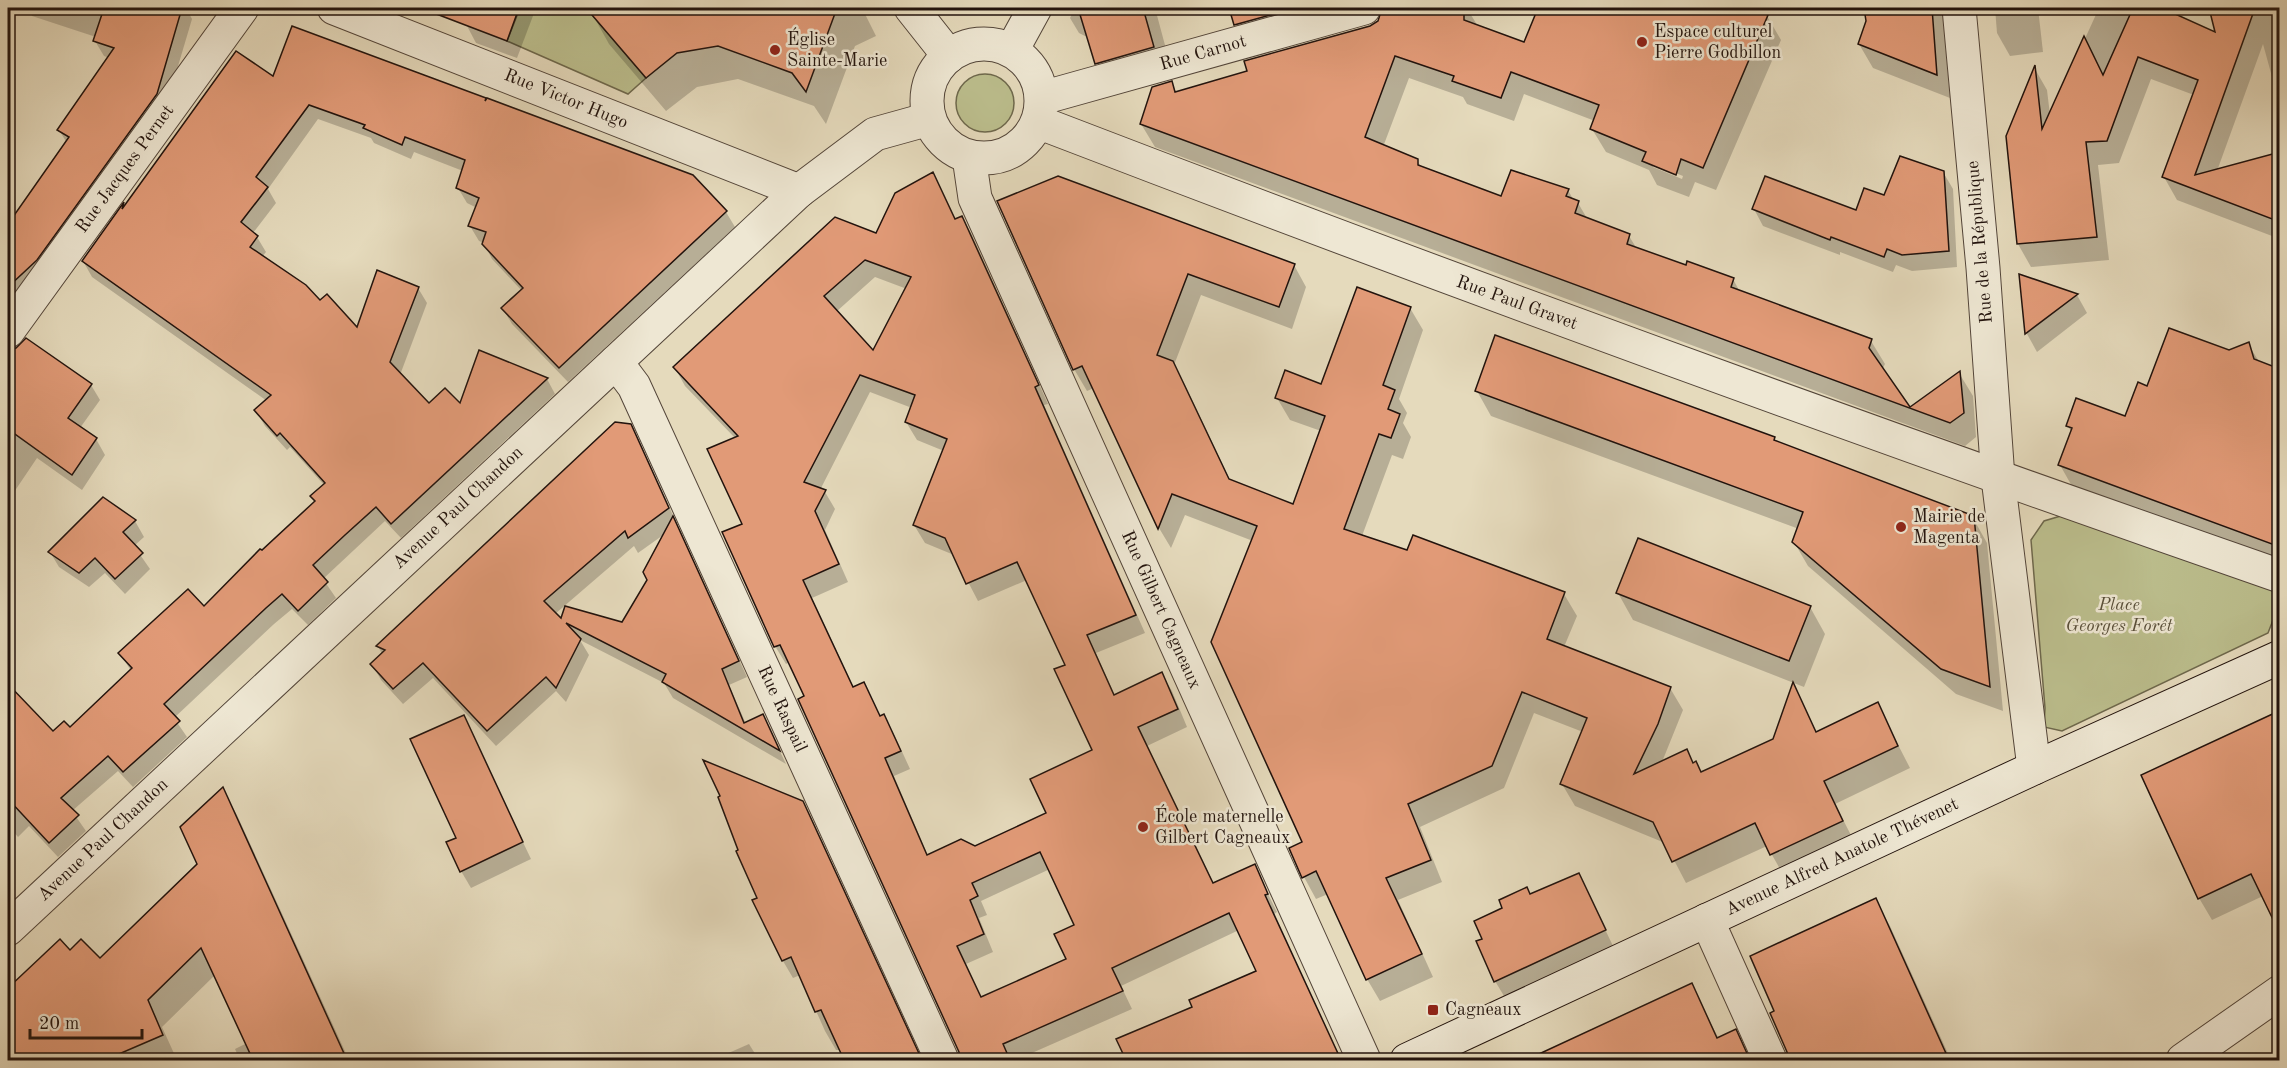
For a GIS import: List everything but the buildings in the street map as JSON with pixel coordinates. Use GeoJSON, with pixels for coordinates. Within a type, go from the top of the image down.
{"type":"FeatureCollection","features":[{"type":"Feature","properties":{"kind":"street","name":"Rue Jacques Pernet"},"geometry":{"type":"LineString","coordinates":[[8,331],[242,8]]}},
{"type":"Feature","properties":{"kind":"street","name":"Rue Victor Hugo"},"geometry":{"type":"LineString","coordinates":[[334,8],[799,191]]}},
{"type":"Feature","properties":{"kind":"street"},"geometry":{"type":"LineString","coordinates":[[911,8],[949,56]]}},
{"type":"Feature","properties":{"kind":"street"},"geometry":{"type":"LineString","coordinates":[[1012,50],[1035,8]]}},
{"type":"Feature","properties":{"kind":"street","name":"Rue Carnot"},"geometry":{"type":"LineString","coordinates":[[1040,110],[1364,8]]}},
{"type":"Feature","properties":{"kind":"street","name":"Rue de la République"},"geometry":{"type":"LineString","coordinates":[[1959,8],[1983,268],[1998,478],[2034,768]]}},
{"type":"Feature","properties":{"kind":"street"},"geometry":{"type":"LineString","coordinates":[[981,43],[1012,50],[1033,70],[1039,84],[1040,110],[1030,137],[1018,148],[994,158],[969,157],[952,148],[938,136],[929,119],[927,101],[929,83],[938,66],[965,46],[981,43]]}},
{"type":"Feature","properties":{"kind":"street","name":"Rue Paul Gravet"},"geometry":{"type":"LineString","coordinates":[[1040,110],[1351,242],[1998,478],[2280,576]]}},
{"type":"Feature","properties":{"kind":"street","name":"Avenue Paul Chandon"},"geometry":{"type":"LineString","coordinates":[[8,929],[799,191],[875,134],[929,119]]}},
{"type":"Feature","properties":{"kind":"street","name":"Rue Gilbert Cagneaux"},"geometry":{"type":"LineString","coordinates":[[969,157],[975,198],[1364,1060]]}},
{"type":"Feature","properties":{"kind":"street","name":"Rue Raspail"},"geometry":{"type":"LineString","coordinates":[[616,362],[634,386],[942,1060]]}},
{"type":"Feature","properties":{"kind":"street","name":"Avenue Alfred Anatole Thévenet"},"geometry":{"type":"LineString","coordinates":[[1407,1060],[2034,768],[2280,657]]}},
{"type":"Feature","properties":{"kind":"street"},"geometry":{"type":"LineString","coordinates":[[1707,921],[1770,1060]]}},
{"type":"Feature","properties":{"kind":"street"},"geometry":{"type":"LineString","coordinates":[[2183,1060],[2280,992]]}},
{"type":"Feature","properties":{"kind":"green space"},"geometry":{"type":"Polygon","coordinates":[[[520,8],[591,8],[588,10],[646,78],[628,94],[507,41],[520,8]]]}},
{"type":"Feature","properties":{"kind":"green space"},"geometry":{"type":"Polygon","coordinates":[[[985,74],[1001,79],[1009,87],[1014,103],[1009,119],[1001,127],[985,132],[969,127],[961,119],[956,103],[961,87],[969,79],[985,74]]]}},
{"type":"Feature","properties":{"kind":"green space","name":"Place Georges Forêt"},"geometry":{"type":"Polygon","coordinates":[[[2074,512],[2279,587],[2278,607],[2268,633],[2062,731],[2044,727],[2045,708],[2031,540],[2044,521],[2074,512]]]}},
{"type":"Feature","properties":{"kind":"place","name":"Espace culturel Pierre Godbillon"},"geometry":{"type":"Point","coordinates":[1642,42]}},
{"type":"Feature","properties":{"kind":"place","name":"Église Sainte-Marie"},"geometry":{"type":"Point","coordinates":[775,50]}},
{"type":"Feature","properties":{"kind":"place","name":"Mairie de Magenta"},"geometry":{"type":"Point","coordinates":[1901,527]}},
{"type":"Feature","properties":{"kind":"place","name":"École maternelle Gilbert Cagneaux"},"geometry":{"type":"Point","coordinates":[1143,827]}},
{"type":"Feature","properties":{"kind":"place","name":"Cagneaux"},"geometry":{"type":"Point","coordinates":[1433,1010]}}]}
